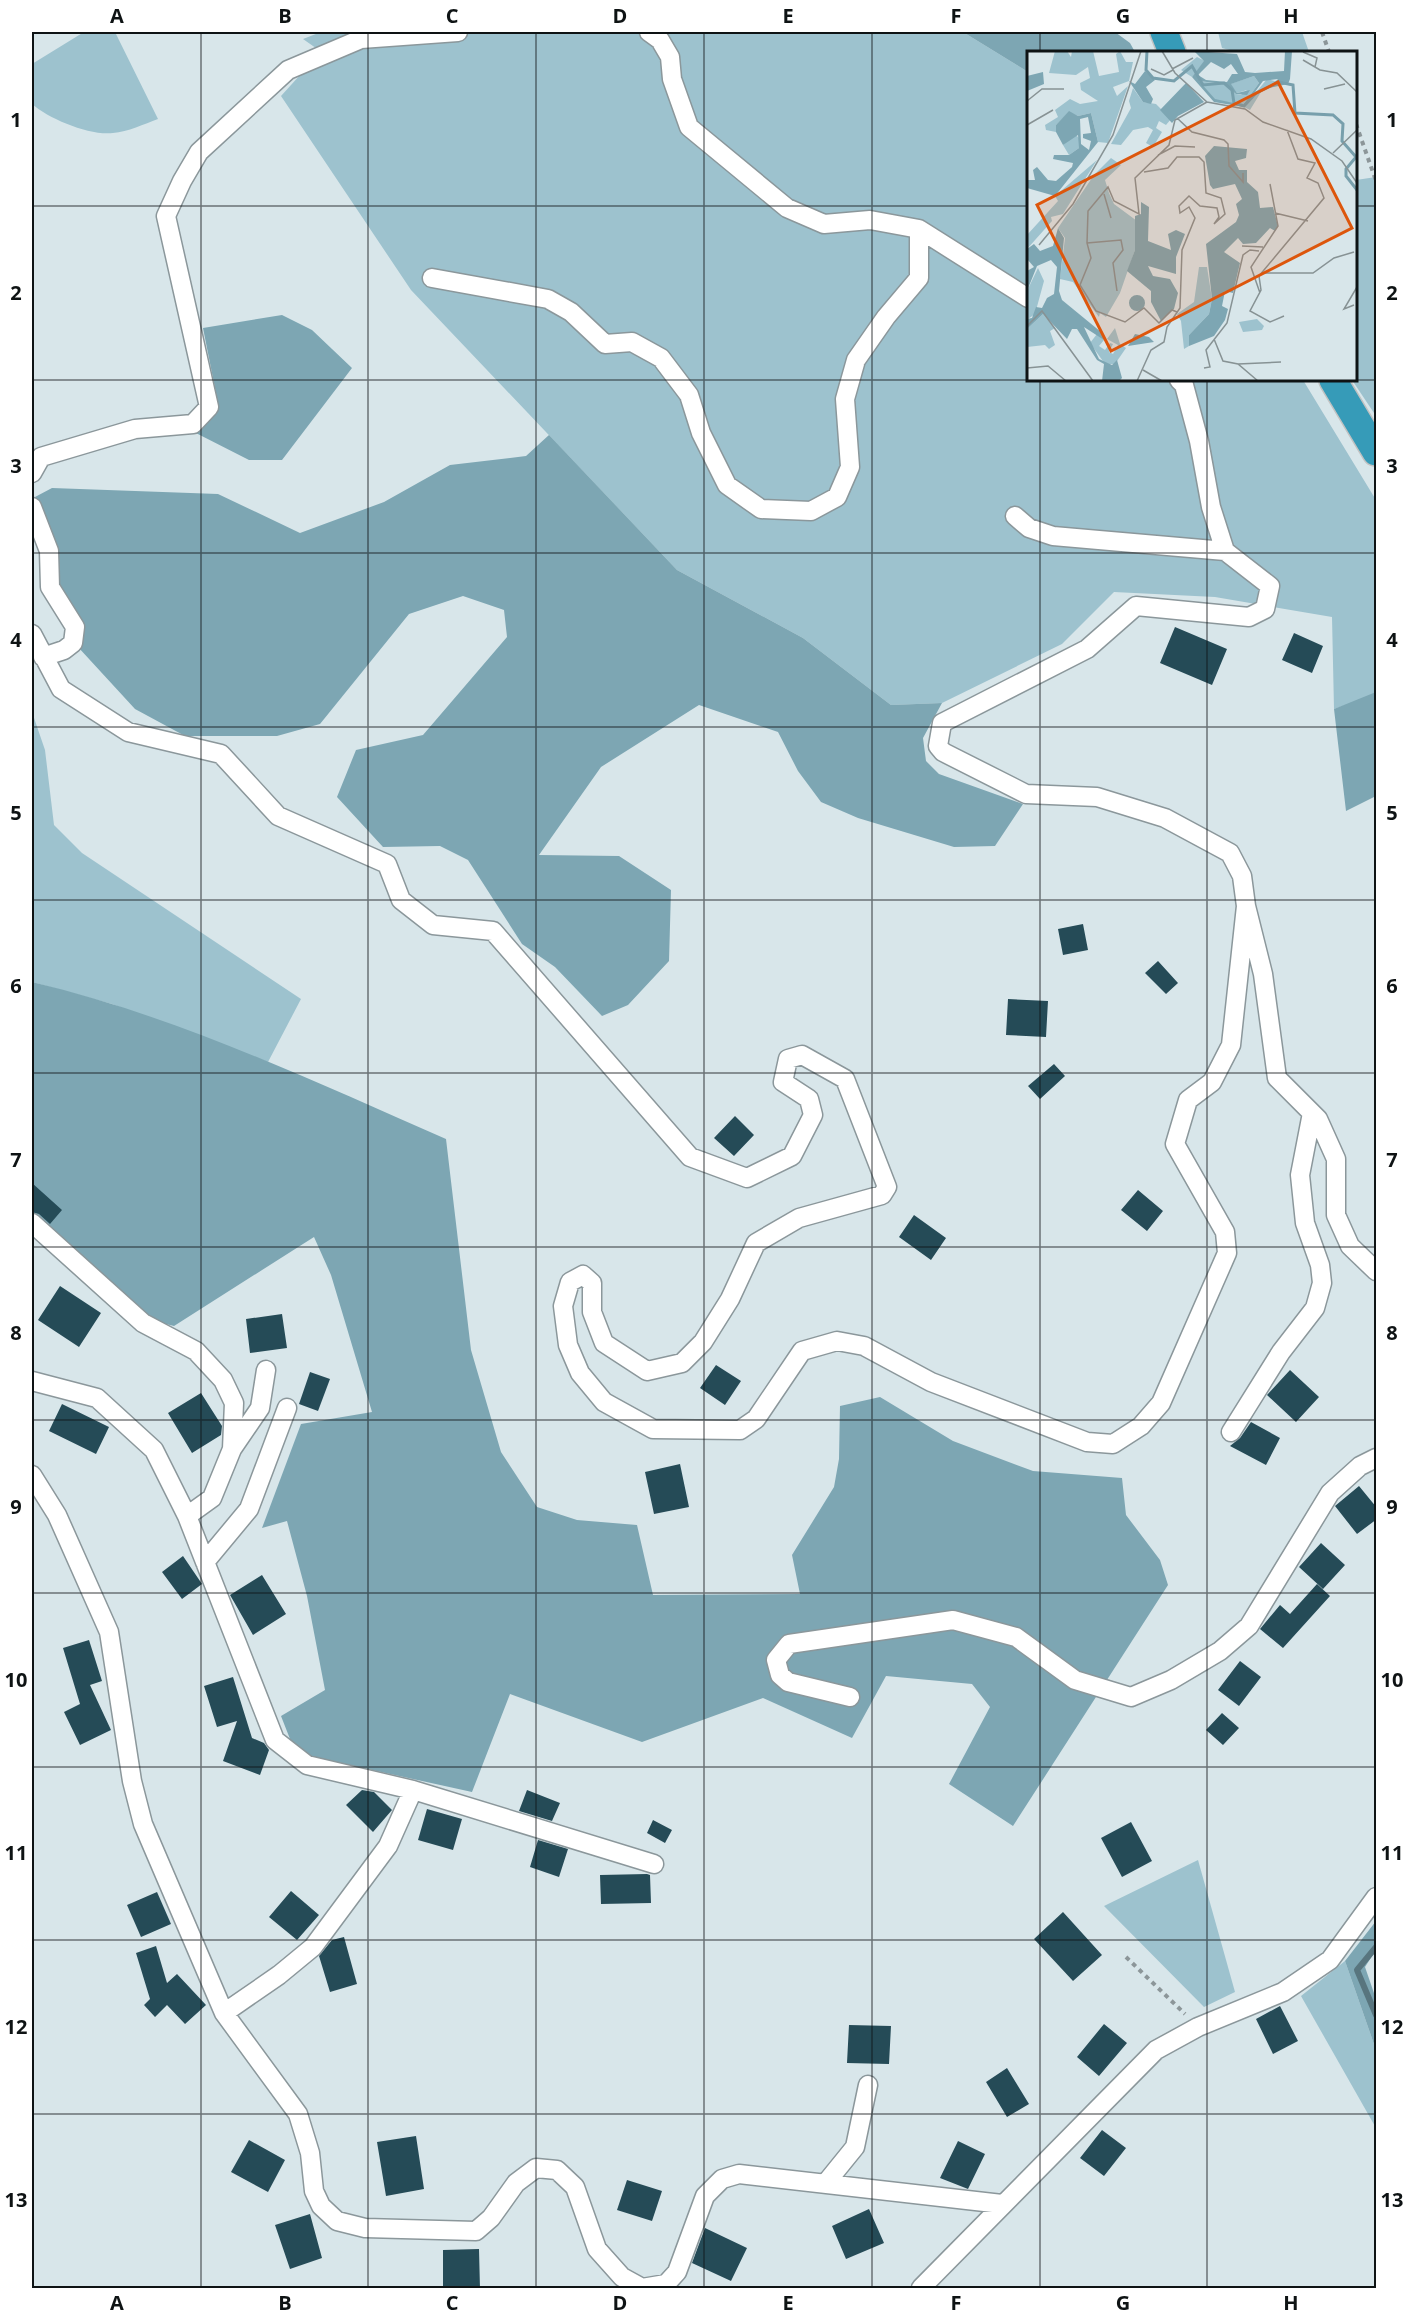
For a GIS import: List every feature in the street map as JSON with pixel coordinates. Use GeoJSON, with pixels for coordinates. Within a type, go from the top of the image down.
{"type":"FeatureCollection","features":[{"type":"Feature","properties":{"kind":"highway"},"geometry":{"type":"LineString","coordinates":[[1164,32],[1172,51]]}},
{"type":"Feature","properties":{"kind":"highway"},"geometry":{"type":"LineString","coordinates":[[1334,381],[1377,452]]}},
{"type":"Feature","properties":{"kind":"street"},"geometry":{"type":"LineString","coordinates":[[32,473],[41,457],[135,429],[193,424],[209,406],[166,216],[182,181],[199,152],[288,70],[361,39],[458,32]]}},
{"type":"Feature","properties":{"kind":"street"},"geometry":{"type":"LineString","coordinates":[[649,32],[660,40],[670,57],[672,79],[689,127],[787,208],[824,224],[870,220],[919,229],[1027,297]]}},
{"type":"Feature","properties":{"kind":"street"},"geometry":{"type":"LineString","coordinates":[[432,278],[548,299],[571,312],[605,344],[632,342],[662,358],[688,395],[701,433],[727,485],[761,509],[811,511],[837,497],[849,467],[845,399],[856,360],[886,317],[919,278],[919,229]]}},
{"type":"Feature","properties":{"kind":"street"},"geometry":{"type":"LineString","coordinates":[[1180,381],[1184,385],[1199,441],[1211,507],[1225,551]]}},
{"type":"Feature","properties":{"kind":"street"},"geometry":{"type":"LineString","coordinates":[[32,507],[49,551],[50,587],[75,627],[73,643],[64,651],[43,657]]}},
{"type":"Feature","properties":{"kind":"street"},"geometry":{"type":"LineString","coordinates":[[1015,516],[1029,528],[1053,536],[1225,551],[1270,586],[1265,609],[1249,617],[1136,606],[1087,649],[942,723],[938,746],[943,752],[1026,794],[1097,797],[1165,818],[1230,853],[1242,876],[1246,906],[1263,974],[1277,1078],[1318,1119],[1336,1159],[1336,1215],[1350,1246],[1377,1271]]}},
{"type":"Feature","properties":{"kind":"street"},"geometry":{"type":"LineString","coordinates":[[32,634],[60,688],[128,732],[221,754],[278,816],[387,864],[401,900],[433,925],[493,931],[690,1157],[747,1178],[792,1156],[813,1114],[809,1099],[783,1082],[788,1059],[802,1055],[845,1079],[887,1187],[882,1195],[799,1218],[756,1243],[730,1299],[703,1342],[682,1363],[647,1371],[604,1343],[592,1312],[592,1283],[583,1275],[570,1282],[563,1306],[568,1345],[580,1373],[604,1402],[653,1429],[740,1430],[756,1419],[802,1352],[837,1341],[864,1346],[931,1382],[1087,1442],[1113,1444],[1141,1426],[1161,1403],[1227,1253],[1225,1232],[1175,1144],[1188,1100],[1212,1082],[1231,1045],[1246,906]]}},
{"type":"Feature","properties":{"kind":"street"},"geometry":{"type":"LineString","coordinates":[[1231,1432],[1281,1352],[1315,1308],[1322,1283],[1320,1265],[1305,1223],[1300,1175],[1312,1113]]}},
{"type":"Feature","properties":{"kind":"street"},"geometry":{"type":"LineString","coordinates":[[32,1222],[143,1323],[196,1352],[223,1380],[234,1403],[232,1449]]}},
{"type":"Feature","properties":{"kind":"street"},"geometry":{"type":"LineString","coordinates":[[187,1516],[212,1498],[232,1449],[260,1408],[266,1370]]}},
{"type":"Feature","properties":{"kind":"street"},"geometry":{"type":"LineString","coordinates":[[32,1381],[97,1398],[154,1450],[187,1516],[275,1740],[307,1765],[413,1790],[654,1864]]}},
{"type":"Feature","properties":{"kind":"street"},"geometry":{"type":"LineString","coordinates":[[205,1562],[249,1509],[287,1408]]}},
{"type":"Feature","properties":{"kind":"street"},"geometry":{"type":"LineString","coordinates":[[850,1697],[788,1682],[780,1675],[776,1660],[789,1644],[953,1620],[1016,1637],[1075,1680],[1131,1697],[1172,1680],[1220,1651],[1249,1626],[1330,1493],[1360,1466],[1377,1458]]}},
{"type":"Feature","properties":{"kind":"street"},"geometry":{"type":"LineString","coordinates":[[32,1474],[57,1515],[109,1632],[132,1781],[143,1824],[224,2013],[298,2114],[310,2153],[314,2191],[321,2206],[337,2221],[365,2228],[476,2230],[491,2218],[516,2183],[536,2168],[557,2170],[575,2187],[597,2249],[622,2277],[642,2288],[666,2284],[678,2272],[705,2196],[722,2179],[739,2174],[1002,2204]]}},
{"type":"Feature","properties":{"kind":"street"},"geometry":{"type":"LineString","coordinates":[[224,2013],[279,1975],[313,1947],[388,1846],[413,1790]]}},
{"type":"Feature","properties":{"kind":"street"},"geometry":{"type":"LineString","coordinates":[[921,2289],[1002,2204],[1027,2184],[1156,2050],[1198,2027],[1283,1992],[1330,1960],[1377,1897]]}},
{"type":"Feature","properties":{"kind":"street"},"geometry":{"type":"LineString","coordinates":[[825,2184],[855,2147],[868,2085]]}},
{"type":"Feature","properties":{"kind":"path"},"geometry":{"type":"LineString","coordinates":[[1322,32],[1329,51]]}},
{"type":"Feature","properties":{"kind":"path"},"geometry":{"type":"LineString","coordinates":[[1357,127],[1377,182]]}},
{"type":"Feature","properties":{"kind":"path"},"geometry":{"type":"LineString","coordinates":[[1126,1957],[1198,2027]]}},
{"type":"Feature","properties":{"kind":"shaded area"},"geometry":{"type":"Polygon","coordinates":[[[84,32],[115,32],[158,119],[124,131],[93,132],[70,125],[39,110],[32,104],[32,64],[84,32]]]}},
{"type":"Feature","properties":{"kind":"shaded area"},"geometry":{"type":"Polygon","coordinates":[[[321,32],[963,32],[1027,71],[1027,381],[1304,381],[1376,500],[1375,695],[1334,709],[1332,617],[1215,597],[1114,592],[1062,644],[942,703],[891,705],[803,638],[677,570],[411,290],[281,96],[301,74],[333,60],[303,39],[321,32]]]}},
{"type":"Feature","properties":{"kind":"shaded area"},"geometry":{"type":"Polygon","coordinates":[[[963,32],[1115,32],[1130,43],[1134,51],[1027,51],[1027,71],[963,32]]]}},
{"type":"Feature","properties":{"kind":"shaded area"},"geometry":{"type":"Polygon","coordinates":[[[1218,32],[1302,32],[1309,51],[1233,51],[1222,48],[1218,32]]]}},
{"type":"Feature","properties":{"kind":"shaded area"},"geometry":{"type":"Polygon","coordinates":[[[1376,177],[1376,416],[1353,381],[1357,381],[1357,180],[1376,177]]]}},
{"type":"Feature","properties":{"kind":"shaded area"},"geometry":{"type":"Polygon","coordinates":[[[282,315],[312,330],[352,368],[282,460],[249,460],[190,430],[219,408],[203,328],[282,315]]]}},
{"type":"Feature","properties":{"kind":"shaded area"},"geometry":{"type":"Polygon","coordinates":[[[549,435],[677,570],[803,638],[891,705],[942,703],[923,738],[926,761],[939,774],[1023,804],[995,846],[954,847],[858,818],[821,802],[798,771],[778,732],[699,705],[601,767],[539,855],[619,856],[671,890],[669,961],[628,1005],[602,1016],[555,967],[522,944],[468,860],[440,846],[383,847],[337,797],[356,750],[423,735],[507,637],[504,610],[463,596],[409,614],[320,724],[277,736],[185,736],[135,709],[78,647],[55,589],[55,551],[35,497],[52,488],[218,494],[300,533],[384,502],[450,465],[526,456],[549,435]]]}},
{"type":"Feature","properties":{"kind":"shaded area"},"geometry":{"type":"Polygon","coordinates":[[[1376,692],[1376,796],[1346,811],[1334,709],[1376,692]]]}},
{"type":"Feature","properties":{"kind":"shaded area"},"geometry":{"type":"Polygon","coordinates":[[[32,712],[45,750],[54,825],[82,853],[301,999],[268,1062],[112,1004],[32,982],[32,712]]]}},
{"type":"Feature","properties":{"kind":"shaded area"},"geometry":{"type":"Polygon","coordinates":[[[32,982],[86,996],[191,1031],[294,1072],[446,1139],[471,1350],[501,1452],[537,1507],[577,1520],[637,1525],[653,1595],[800,1594],[792,1555],[834,1487],[839,1459],[840,1406],[880,1397],[953,1441],[1033,1471],[1122,1478],[1126,1515],[1160,1560],[1168,1585],[1013,1826],[949,1784],[990,1707],[972,1684],[886,1676],[852,1738],[763,1698],[642,1742],[510,1694],[472,1792],[304,1755],[290,1739],[281,1716],[325,1690],[307,1596],[287,1521],[262,1528],[301,1424],[372,1412],[331,1275],[314,1237],[174,1326],[146,1319],[32,1211],[32,982]]]}},
{"type":"Feature","properties":{"kind":"shaded area"},"geometry":{"type":"Polygon","coordinates":[[[1198,1860],[1235,1992],[1204,2007],[1104,1906],[1198,1860]]]}},
{"type":"Feature","properties":{"kind":"shaded area"},"geometry":{"type":"Polygon","coordinates":[[[1376,1921],[1376,1950],[1365,1967],[1376,1999],[1376,2050],[1345,1961],[1376,1921]]]}},
{"type":"Feature","properties":{"kind":"shaded area"},"geometry":{"type":"Polygon","coordinates":[[[1345,1961],[1376,2050],[1376,2128],[1301,1996],[1345,1961]]]}},
{"type":"Feature","properties":{"kind":"building"},"geometry":{"type":"Polygon","coordinates":[[[1175,627],[1227,649],[1212,685],[1160,663],[1175,627]]]}},
{"type":"Feature","properties":{"kind":"building"},"geometry":{"type":"Polygon","coordinates":[[[1294,633],[1323,646],[1312,673],[1282,660],[1294,633]]]}},
{"type":"Feature","properties":{"kind":"building"},"geometry":{"type":"Polygon","coordinates":[[[1083,924],[1088,950],[1063,955],[1058,929],[1083,924]]]}},
{"type":"Feature","properties":{"kind":"building"},"geometry":{"type":"Polygon","coordinates":[[[1158,961],[1178,983],[1166,994],[1145,973],[1158,961]]]}},
{"type":"Feature","properties":{"kind":"building"},"geometry":{"type":"Polygon","coordinates":[[[1008,999],[1048,1001],[1046,1037],[1006,1035],[1008,999]]]}},
{"type":"Feature","properties":{"kind":"building"},"geometry":{"type":"Polygon","coordinates":[[[1054,1064],[1065,1076],[1040,1099],[1028,1086],[1054,1064]]]}},
{"type":"Feature","properties":{"kind":"building"},"geometry":{"type":"Polygon","coordinates":[[[735,1116],[754,1135],[734,1156],[714,1138],[735,1116]]]}},
{"type":"Feature","properties":{"kind":"building"},"geometry":{"type":"Polygon","coordinates":[[[32,1183],[62,1210],[50,1224],[39,1214],[32,1212],[32,1183]]]}},
{"type":"Feature","properties":{"kind":"building"},"geometry":{"type":"Polygon","coordinates":[[[1138,1190],[1163,1211],[1147,1231],[1121,1210],[1138,1190]]]}},
{"type":"Feature","properties":{"kind":"building"},"geometry":{"type":"Polygon","coordinates":[[[914,1215],[946,1238],[931,1260],[899,1237],[914,1215]]]}},
{"type":"Feature","properties":{"kind":"building"},"geometry":{"type":"Polygon","coordinates":[[[60,1286],[101,1313],[79,1347],[38,1320],[60,1286]]]}},
{"type":"Feature","properties":{"kind":"building"},"geometry":{"type":"Polygon","coordinates":[[[282,1314],[287,1348],[250,1353],[246,1319],[282,1314]]]}},
{"type":"Feature","properties":{"kind":"building"},"geometry":{"type":"Polygon","coordinates":[[[716,1365],[741,1381],[725,1405],[700,1388],[716,1365]]]}},
{"type":"Feature","properties":{"kind":"building"},"geometry":{"type":"Polygon","coordinates":[[[1290,1370],[1319,1397],[1296,1422],[1267,1395],[1290,1370]]]}},
{"type":"Feature","properties":{"kind":"building"},"geometry":{"type":"Polygon","coordinates":[[[310,1372],[330,1379],[318,1411],[299,1404],[310,1372]]]}},
{"type":"Feature","properties":{"kind":"building"},"geometry":{"type":"Polygon","coordinates":[[[201,1393],[222,1426],[221,1435],[192,1453],[168,1413],[201,1393]]]}},
{"type":"Feature","properties":{"kind":"building"},"geometry":{"type":"Polygon","coordinates":[[[62,1404],[109,1427],[96,1454],[49,1431],[62,1404]]]}},
{"type":"Feature","properties":{"kind":"building"},"geometry":{"type":"Polygon","coordinates":[[[1251,1422],[1280,1438],[1266,1465],[1230,1446],[1240,1438],[1251,1422]]]}},
{"type":"Feature","properties":{"kind":"building"},"geometry":{"type":"Polygon","coordinates":[[[680,1464],[689,1507],[654,1514],[645,1472],[680,1464]]]}},
{"type":"Feature","properties":{"kind":"building"},"geometry":{"type":"Polygon","coordinates":[[[1359,1486],[1377,1508],[1377,1519],[1357,1534],[1335,1506],[1359,1486]]]}},
{"type":"Feature","properties":{"kind":"building"},"geometry":{"type":"Polygon","coordinates":[[[1321,1543],[1345,1565],[1323,1589],[1299,1567],[1321,1543]]]}},
{"type":"Feature","properties":{"kind":"building"},"geometry":{"type":"Polygon","coordinates":[[[183,1556],[202,1584],[182,1599],[162,1572],[183,1556]]]}},
{"type":"Feature","properties":{"kind":"building"},"geometry":{"type":"Polygon","coordinates":[[[262,1575],[286,1614],[253,1635],[230,1595],[262,1575]]]}},
{"type":"Feature","properties":{"kind":"building"},"geometry":{"type":"Polygon","coordinates":[[[1317,1584],[1330,1596],[1283,1648],[1260,1629],[1280,1605],[1290,1614],[1317,1584]]]}},
{"type":"Feature","properties":{"kind":"building"},"geometry":{"type":"Polygon","coordinates":[[[89,1640],[102,1681],[90,1685],[111,1730],[80,1745],[64,1712],[80,1704],[63,1648],[89,1640]]]}},
{"type":"Feature","properties":{"kind":"building"},"geometry":{"type":"Polygon","coordinates":[[[1240,1661],[1261,1677],[1239,1706],[1218,1690],[1240,1661]]]}},
{"type":"Feature","properties":{"kind":"building"},"geometry":{"type":"Polygon","coordinates":[[[233,1677],[252,1738],[264,1743],[269,1750],[260,1775],[223,1761],[237,1721],[217,1727],[204,1686],[233,1677]]]}},
{"type":"Feature","properties":{"kind":"building"},"geometry":{"type":"Polygon","coordinates":[[[1222,1713],[1239,1728],[1223,1745],[1206,1730],[1222,1713]]]}},
{"type":"Feature","properties":{"kind":"building"},"geometry":{"type":"Polygon","coordinates":[[[362,1790],[374,1792],[392,1810],[373,1832],[346,1805],[362,1790]]]}},
{"type":"Feature","properties":{"kind":"building"},"geometry":{"type":"Polygon","coordinates":[[[527,1790],[560,1803],[552,1821],[519,1811],[527,1790]]]}},
{"type":"Feature","properties":{"kind":"building"},"geometry":{"type":"Polygon","coordinates":[[[427,1809],[462,1819],[453,1850],[418,1840],[427,1809]]]}},
{"type":"Feature","properties":{"kind":"building"},"geometry":{"type":"Polygon","coordinates":[[[653,1820],[672,1830],[665,1843],[647,1833],[653,1820]]]}},
{"type":"Feature","properties":{"kind":"building"},"geometry":{"type":"Polygon","coordinates":[[[1131,1822],[1152,1861],[1122,1877],[1101,1838],[1131,1822]]]}},
{"type":"Feature","properties":{"kind":"building"},"geometry":{"type":"Polygon","coordinates":[[[538,1840],[568,1849],[559,1877],[530,1867],[538,1840]]]}},
{"type":"Feature","properties":{"kind":"building"},"geometry":{"type":"Polygon","coordinates":[[[600,1875],[650,1875],[651,1903],[601,1904],[600,1875]]]}},
{"type":"Feature","properties":{"kind":"building"},"geometry":{"type":"Polygon","coordinates":[[[291,1891],[319,1915],[297,1940],[269,1917],[291,1891]]]}},
{"type":"Feature","properties":{"kind":"building"},"geometry":{"type":"Polygon","coordinates":[[[157,1892],[171,1924],[141,1937],[127,1905],[157,1892]]]}},
{"type":"Feature","properties":{"kind":"building"},"geometry":{"type":"Polygon","coordinates":[[[1063,1912],[1102,1955],[1073,1981],[1034,1939],[1063,1912]]]}},
{"type":"Feature","properties":{"kind":"building"},"geometry":{"type":"Polygon","coordinates":[[[344,1937],[357,1984],[330,1992],[319,1956],[332,1940],[344,1937]]]}},
{"type":"Feature","properties":{"kind":"building"},"geometry":{"type":"Polygon","coordinates":[[[156,1946],[167,1983],[177,1974],[206,2005],[185,2024],[167,2005],[155,2017],[144,2005],[150,1999],[136,1953],[156,1946]]]}},
{"type":"Feature","properties":{"kind":"building"},"geometry":{"type":"Polygon","coordinates":[[[1280,2006],[1298,2041],[1273,2054],[1256,2019],[1280,2006]]]}},
{"type":"Feature","properties":{"kind":"building"},"geometry":{"type":"Polygon","coordinates":[[[1104,2024],[1127,2043],[1099,2076],[1077,2057],[1104,2024]]]}},
{"type":"Feature","properties":{"kind":"building"},"geometry":{"type":"Polygon","coordinates":[[[849,2025],[891,2026],[889,2064],[847,2063],[849,2025]]]}},
{"type":"Feature","properties":{"kind":"building"},"geometry":{"type":"Polygon","coordinates":[[[1007,2068],[1029,2104],[1007,2117],[986,2082],[1007,2068]]]}},
{"type":"Feature","properties":{"kind":"building"},"geometry":{"type":"Polygon","coordinates":[[[1102,2130],[1126,2148],[1104,2176],[1080,2158],[1102,2130]]]}},
{"type":"Feature","properties":{"kind":"building"},"geometry":{"type":"Polygon","coordinates":[[[416,2136],[424,2189],[386,2196],[377,2142],[416,2136]]]}},
{"type":"Feature","properties":{"kind":"building"},"geometry":{"type":"Polygon","coordinates":[[[249,2140],[285,2160],[268,2192],[231,2172],[249,2140]]]}},
{"type":"Feature","properties":{"kind":"building"},"geometry":{"type":"Polygon","coordinates":[[[958,2141],[985,2154],[968,2189],[940,2178],[958,2141]]]}},
{"type":"Feature","properties":{"kind":"building"},"geometry":{"type":"Polygon","coordinates":[[[627,2180],[662,2191],[652,2221],[617,2210],[627,2180]]]}},
{"type":"Feature","properties":{"kind":"building"},"geometry":{"type":"Polygon","coordinates":[[[869,2209],[884,2243],[846,2259],[832,2226],[869,2209]]]}},
{"type":"Feature","properties":{"kind":"building"},"geometry":{"type":"Polygon","coordinates":[[[310,2214],[322,2258],[290,2269],[275,2225],[310,2214]]]}},
{"type":"Feature","properties":{"kind":"building"},"geometry":{"type":"Polygon","coordinates":[[[705,2228],[747,2248],[731,2281],[692,2263],[705,2228]]]}},
{"type":"Feature","properties":{"kind":"building"},"geometry":{"type":"Polygon","coordinates":[[[479,2249],[480,2289],[443,2289],[443,2250],[479,2249]]]}},
{"type":"Feature","properties":{"kind":"waterway"},"geometry":{"type":"LineString","coordinates":[[1376,1947],[1357,1970],[1376,2015]]}}]}
